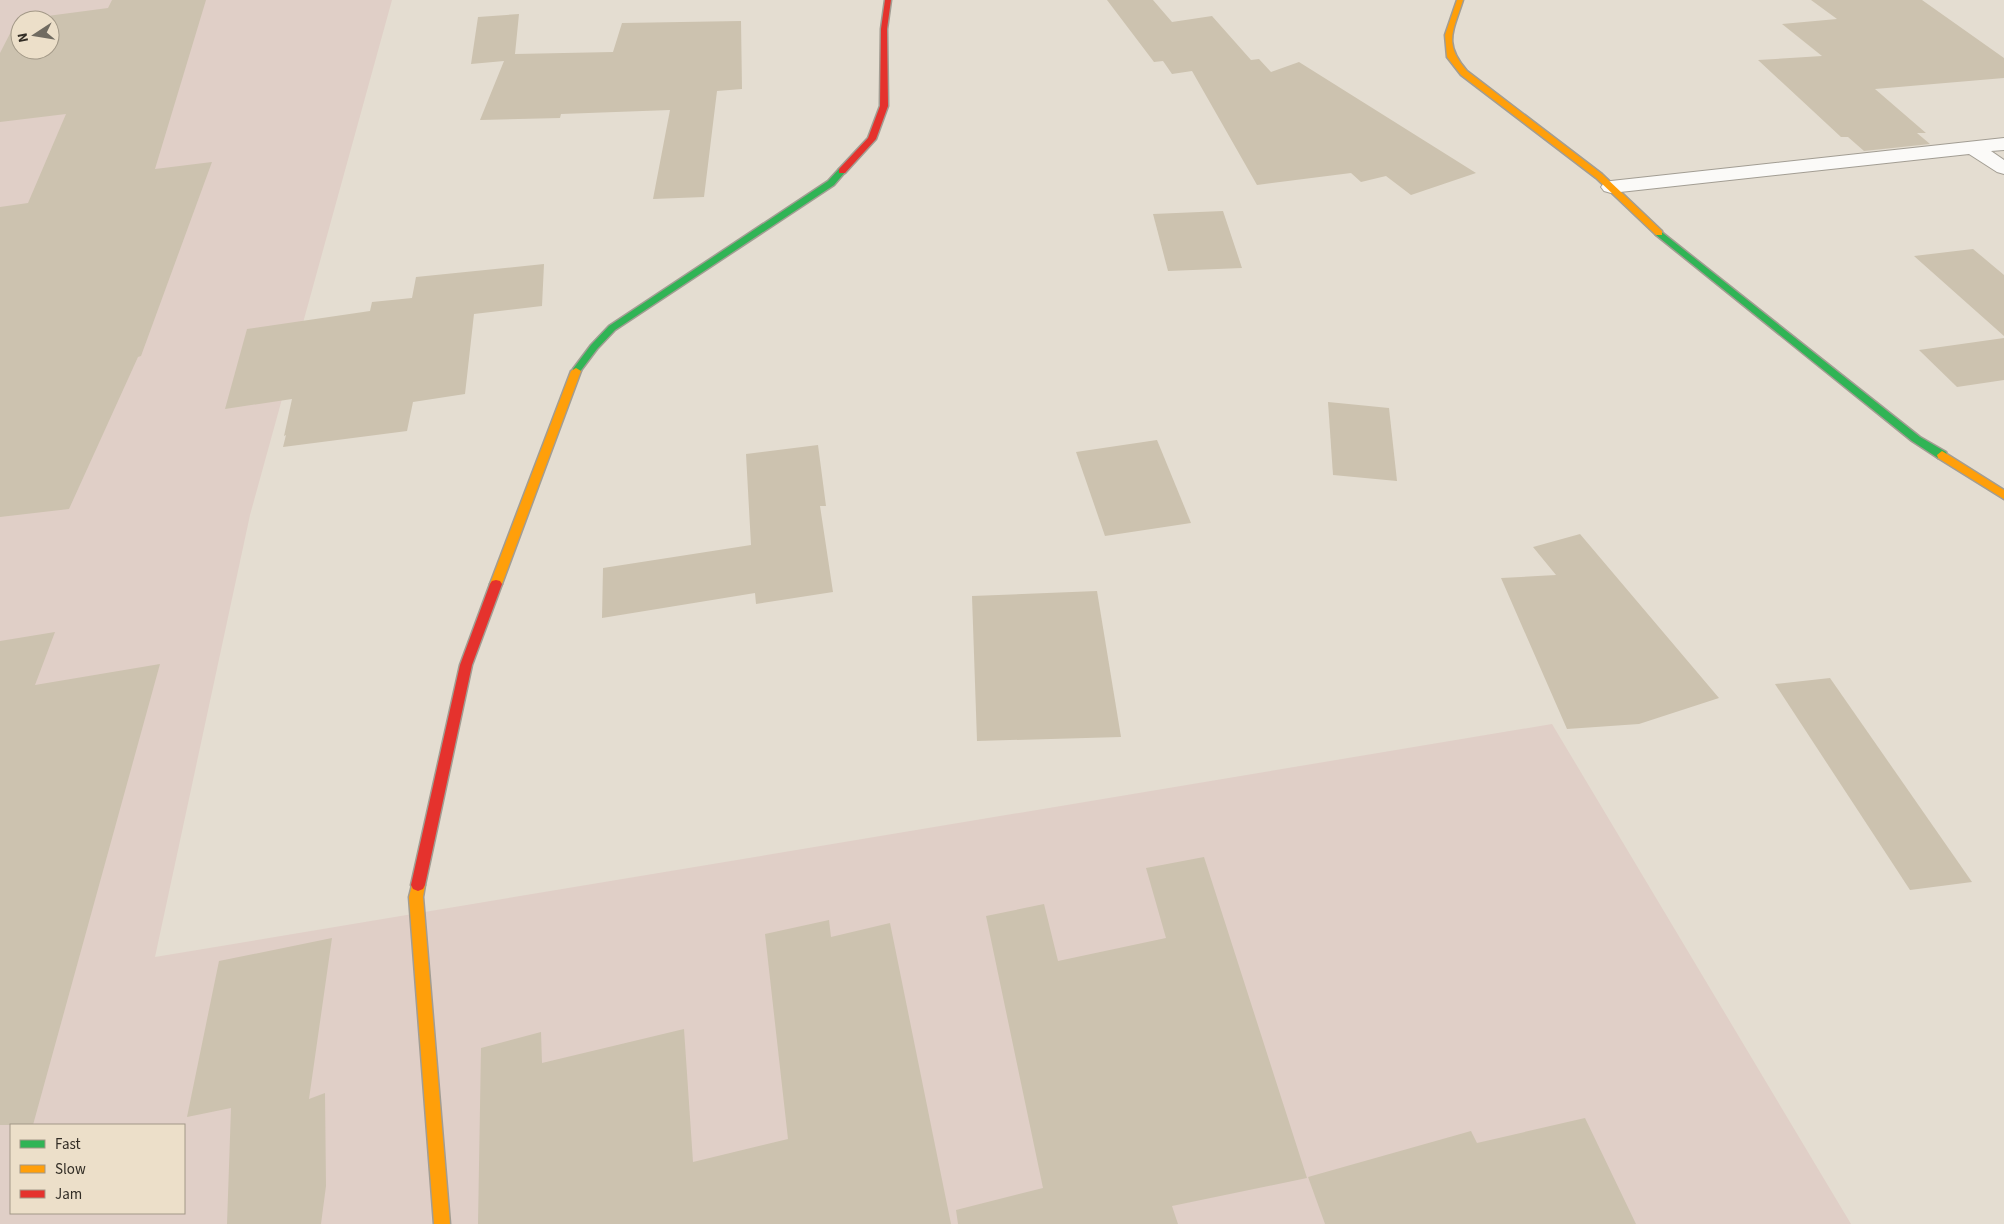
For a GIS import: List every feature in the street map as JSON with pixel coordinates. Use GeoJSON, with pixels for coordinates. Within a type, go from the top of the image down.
{"type":"FeatureCollection","features":[{"type":"Feature","properties":{"kind":"street"},"geometry":{"type":"LineString","coordinates":[[442,1224],[416,897],[466,665],[576,372],[594,347],[612,328],[831,183],[872,140],[884,106],[884,29],[888,0]]}},
{"type":"Feature","properties":{"kind":"street"},"geometry":{"type":"LineString","coordinates":[[1460,0],[1448,35],[1451,57],[1464,73],[1611,187],[1652,228],[1916,439],[2004,495]]}},
{"type":"Feature","properties":{"kind":"street"},"geometry":{"type":"LineString","coordinates":[[1611,187],[2004,144]]}},
{"type":"Feature","properties":{"kind":"street"},"geometry":{"type":"LineString","coordinates":[[1973,148],[2004,168]]}},
{"type":"Feature","properties":{"kind":"shaded area"},"geometry":{"type":"Polygon","coordinates":[[[0,0],[392,0],[250,515],[155,957],[1552,724],[1851,1224],[0,1224],[0,0]]]}},
{"type":"Feature","properties":{"kind":"building"},"geometry":{"type":"Polygon","coordinates":[[[112,0],[206,0],[155,169],[212,162],[141,356],[138,357],[69,509],[0,517],[0,207],[28,203],[66,114],[0,122],[0,53],[10,34],[10,60],[60,60],[60,14],[108,8],[112,0]]]}},
{"type":"Feature","properties":{"kind":"building"},"geometry":{"type":"Polygon","coordinates":[[[1107,0],[1153,0],[1172,22],[1212,16],[1251,60],[1259,59],[1271,72],[1299,62],[1476,173],[1411,195],[1386,176],[1361,182],[1351,173],[1257,185],[1192,71],[1172,74],[1163,61],[1154,62],[1107,0]]]}},
{"type":"Feature","properties":{"kind":"building"},"geometry":{"type":"Polygon","coordinates":[[[1811,0],[1922,0],[2004,58],[2004,78],[1875,89],[1926,133],[1917,133],[1930,144],[1864,151],[1848,137],[1841,137],[1758,60],[1822,56],[1782,24],[1837,19],[1811,0]]]}},
{"type":"Feature","properties":{"kind":"building"},"geometry":{"type":"Polygon","coordinates":[[[519,14],[515,54],[613,52],[622,23],[741,21],[742,89],[717,91],[704,197],[653,199],[670,110],[561,114],[560,118],[480,120],[504,61],[471,64],[478,17],[519,14]]]}},
{"type":"Feature","properties":{"kind":"building"},"geometry":{"type":"Polygon","coordinates":[[[1223,211],[1242,268],[1168,271],[1153,214],[1223,211]]]}},
{"type":"Feature","properties":{"kind":"building"},"geometry":{"type":"Polygon","coordinates":[[[1973,249],[2004,275],[2004,336],[1914,256],[1973,249]]]}},
{"type":"Feature","properties":{"kind":"building"},"geometry":{"type":"Polygon","coordinates":[[[544,264],[542,306],[474,314],[465,394],[413,402],[407,431],[283,447],[292,399],[225,409],[247,329],[370,311],[372,302],[412,298],[416,277],[544,264]]]}},
{"type":"Feature","properties":{"kind":"building"},"geometry":{"type":"Polygon","coordinates":[[[2004,338],[2004,380],[1957,387],[1919,350],[2004,338]]]}},
{"type":"Feature","properties":{"kind":"building"},"geometry":{"type":"Polygon","coordinates":[[[1328,402],[1389,408],[1397,481],[1333,475],[1328,402]]]}},
{"type":"Feature","properties":{"kind":"building"},"geometry":{"type":"Polygon","coordinates":[[[1157,440],[1191,523],[1105,536],[1076,452],[1157,440]]]}},
{"type":"Feature","properties":{"kind":"building"},"geometry":{"type":"Polygon","coordinates":[[[818,445],[826,506],[820,506],[833,592],[756,604],[755,593],[602,618],[603,568],[751,545],[746,454],[818,445]]]}},
{"type":"Feature","properties":{"kind":"building"},"geometry":{"type":"Polygon","coordinates":[[[1580,534],[1719,698],[1639,724],[1567,729],[1501,578],[1556,575],[1533,547],[1580,534]]]}},
{"type":"Feature","properties":{"kind":"building"},"geometry":{"type":"Polygon","coordinates":[[[1097,591],[1121,737],[977,741],[972,596],[1097,591]]]}},
{"type":"Feature","properties":{"kind":"building"},"geometry":{"type":"Polygon","coordinates":[[[55,632],[35,685],[160,664],[33,1124],[0,1125],[0,641],[55,632]]]}},
{"type":"Feature","properties":{"kind":"building"},"geometry":{"type":"Polygon","coordinates":[[[1830,678],[1972,882],[1910,890],[1775,684],[1830,678]]]}},
{"type":"Feature","properties":{"kind":"building"},"geometry":{"type":"Polygon","coordinates":[[[1204,857],[1307,1178],[1172,1206],[1178,1224],[958,1224],[956,1210],[1043,1188],[986,916],[1044,904],[1058,961],[1166,938],[1146,868],[1204,857]]]}},
{"type":"Feature","properties":{"kind":"building"},"geometry":{"type":"Polygon","coordinates":[[[829,920],[831,937],[890,923],[951,1224],[478,1224],[481,1048],[541,1032],[542,1063],[684,1029],[693,1162],[788,1139],[765,934],[829,920]]]}},
{"type":"Feature","properties":{"kind":"building"},"geometry":{"type":"Polygon","coordinates":[[[332,938],[309,1099],[325,1093],[326,1186],[321,1224],[227,1224],[231,1108],[187,1117],[219,961],[332,938]]]}},
{"type":"Feature","properties":{"kind":"building"},"geometry":{"type":"Polygon","coordinates":[[[1585,1118],[1636,1224],[1325,1224],[1308,1177],[1471,1131],[1477,1143],[1585,1118]]]}},
{"type":"Feature","properties":{"kind":"traffic: fast"},"geometry":{"type":"LineString","coordinates":[[576,371],[594,347],[612,328],[831,183],[842,171]]}},
{"type":"Feature","properties":{"kind":"traffic: fast"},"geometry":{"type":"LineString","coordinates":[[1659,233],[1916,439],[1942,455]]}},
{"type":"Feature","properties":{"kind":"traffic: slow"},"geometry":{"type":"LineString","coordinates":[[1460,0],[1448,35],[1451,57],[1464,73],[1599,176],[1659,233]]}},
{"type":"Feature","properties":{"kind":"traffic: slow"},"geometry":{"type":"LineString","coordinates":[[496,584],[576,371]]}},
{"type":"Feature","properties":{"kind":"traffic: slow"},"geometry":{"type":"LineString","coordinates":[[1942,455],[2004,495]]}},
{"type":"Feature","properties":{"kind":"traffic: slow"},"geometry":{"type":"LineString","coordinates":[[418,885],[416,897],[442,1224]]}},
{"type":"Feature","properties":{"kind":"traffic: jam"},"geometry":{"type":"LineString","coordinates":[[842,171],[872,139],[884,106],[884,29],[888,0]]}},
{"type":"Feature","properties":{"kind":"traffic: jam"},"geometry":{"type":"LineString","coordinates":[[418,885],[466,665],[496,584]]}}]}
